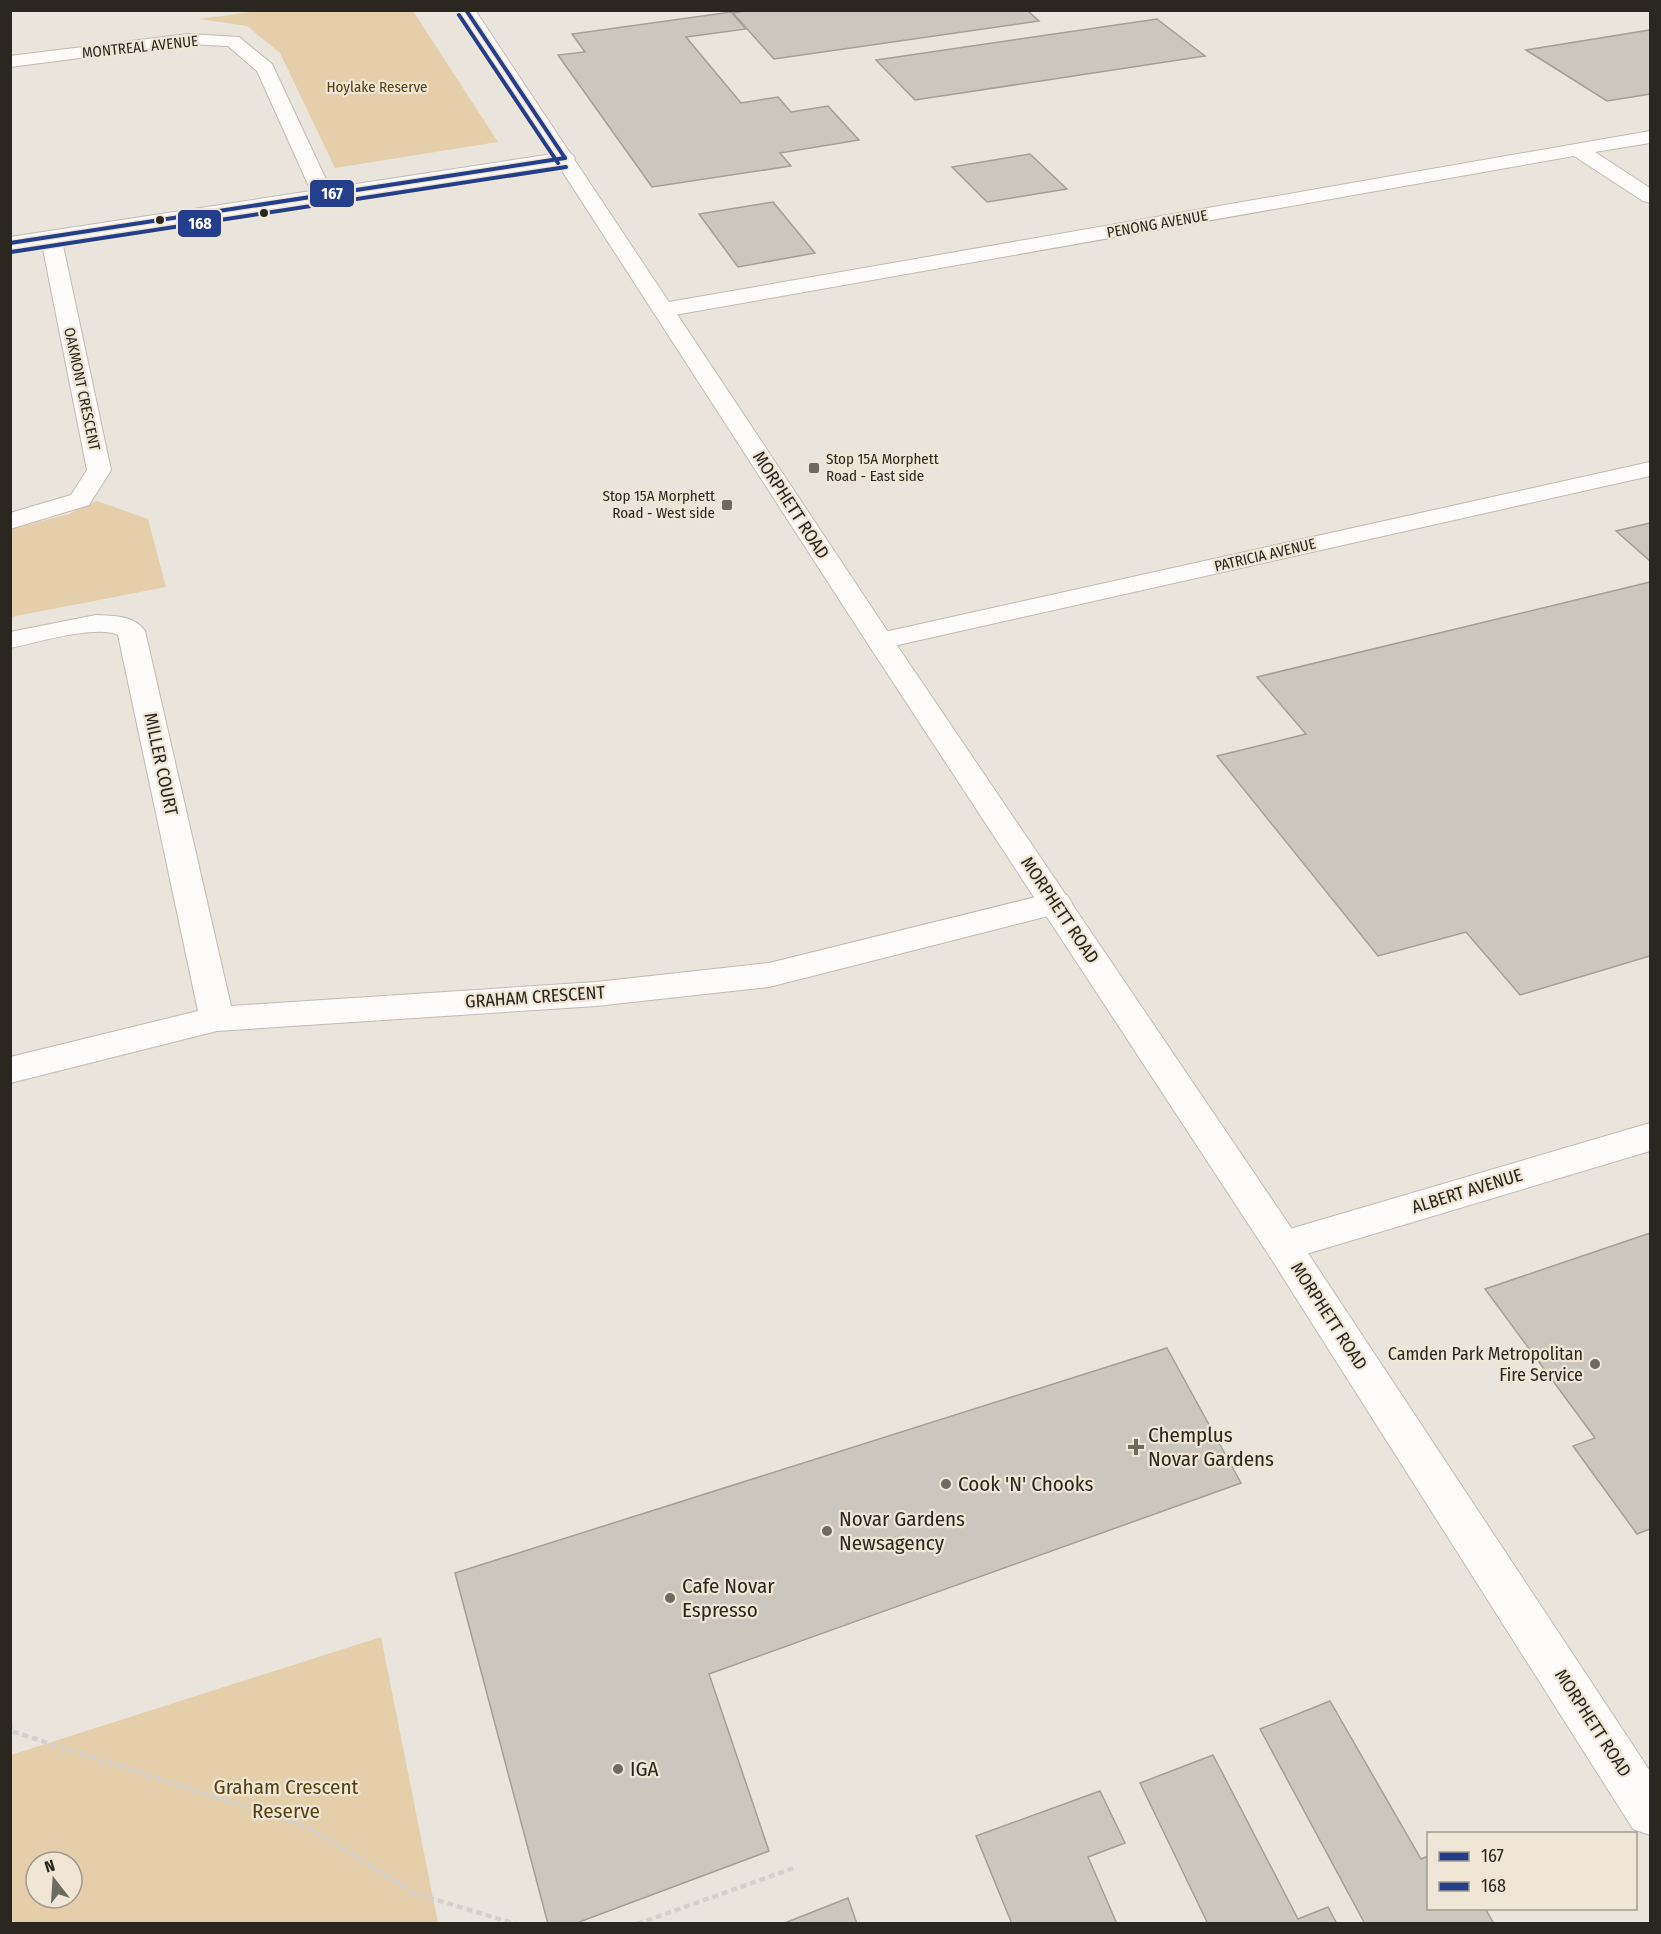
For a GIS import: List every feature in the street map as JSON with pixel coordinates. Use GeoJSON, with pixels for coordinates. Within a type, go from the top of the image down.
{"type":"FeatureCollection","features":[{"type":"Feature","properties":{"kind":"street","name":"MORPHETT ROAD"},"geometry":{"type":"LineString","coordinates":[[466,10],[566,158],[880,642],[1283,1246],[1650,1812]]}},
{"type":"Feature","properties":{"kind":"street","name":"MONTREAL AVENUE"},"geometry":{"type":"LineString","coordinates":[[10,62],[188,39],[233,41],[265,68],[323,195]]}},
{"type":"Feature","properties":{"kind":"street","name":"PENONG AVENUE"},"geometry":{"type":"LineString","coordinates":[[663,310],[1650,137]]}},
{"type":"Feature","properties":{"kind":"street"},"geometry":{"type":"LineString","coordinates":[[1578,150],[1650,197]]}},
{"type":"Feature","properties":{"kind":"street"},"geometry":{"type":"LineString","coordinates":[[10,243],[566,158]]}},
{"type":"Feature","properties":{"kind":"street","name":"OAKMONT CRESCENT"},"geometry":{"type":"LineString","coordinates":[[10,521],[80,500],[99,470],[51,237]]}},
{"type":"Feature","properties":{"kind":"street","name":"PATRICIA AVENUE"},"geometry":{"type":"LineString","coordinates":[[880,642],[1650,469]]}},
{"type":"Feature","properties":{"kind":"street","name":"MILLER COURT"},"geometry":{"type":"LineString","coordinates":[[10,640],[96,623],[118,624],[131,631],[216,1019]]}},
{"type":"Feature","properties":{"kind":"street","name":"GRAHAM CRESCENT"},"geometry":{"type":"LineString","coordinates":[[10,1070],[216,1019],[596,994],[769,975],[1056,903]]}},
{"type":"Feature","properties":{"kind":"street","name":"ALBERT AVENUE"},"geometry":{"type":"LineString","coordinates":[[1283,1246],[1650,1137]]}},
{"type":"Feature","properties":{"kind":"path"},"geometry":{"type":"LineString","coordinates":[[10,1723],[11,1731],[308,1827],[414,1893],[516,1923]]}},
{"type":"Feature","properties":{"kind":"path"},"geometry":{"type":"LineString","coordinates":[[637,1923],[794,1868]]}},
{"type":"Feature","properties":{"kind":"green space","name":"Hoylake Reserve"},"geometry":{"type":"Polygon","coordinates":[[[266,10],[413,11],[498,142],[335,168],[280,53],[247,26],[199,19],[266,10]]]}},
{"type":"Feature","properties":{"kind":"green space"},"geometry":{"type":"Polygon","coordinates":[[[97,501],[148,519],[166,587],[11,617],[11,529],[69,514],[97,501]]]}},
{"type":"Feature","properties":{"kind":"green space","name":"Graham Crescent Reserve"},"geometry":{"type":"Polygon","coordinates":[[[381,1637],[438,1923],[11,1923],[11,1755],[381,1637]]]}},
{"type":"Feature","properties":{"kind":"building"},"geometry":{"type":"Polygon","coordinates":[[[751,10],[1027,10],[1039,21],[774,59],[733,13],[751,10]]]}},
{"type":"Feature","properties":{"kind":"building"},"geometry":{"type":"Polygon","coordinates":[[[731,12],[746,29],[686,37],[741,103],[778,97],[791,112],[828,106],[859,140],[780,153],[791,166],[652,187],[558,55],[585,52],[572,34],[731,12]]]}},
{"type":"Feature","properties":{"kind":"building"},"geometry":{"type":"Polygon","coordinates":[[[1157,19],[1205,56],[915,100],[876,60],[1157,19]]]}},
{"type":"Feature","properties":{"kind":"building"},"geometry":{"type":"Polygon","coordinates":[[[1650,30],[1650,94],[1607,101],[1526,50],[1650,30]]]}},
{"type":"Feature","properties":{"kind":"building"},"geometry":{"type":"Polygon","coordinates":[[[1030,154],[1067,189],[987,202],[952,167],[1030,154]]]}},
{"type":"Feature","properties":{"kind":"building"},"geometry":{"type":"Polygon","coordinates":[[[773,202],[815,253],[738,267],[699,214],[773,202]]]}},
{"type":"Feature","properties":{"kind":"building"},"geometry":{"type":"Polygon","coordinates":[[[1650,523],[1650,561],[1616,531],[1650,523]]]}},
{"type":"Feature","properties":{"kind":"building"},"geometry":{"type":"Polygon","coordinates":[[[1650,582],[1650,956],[1520,995],[1466,932],[1378,956],[1217,756],[1306,734],[1257,677],[1650,582]]]}},
{"type":"Feature","properties":{"kind":"building","name":"Camden Park Metropolitan Fire Service"},"geometry":{"type":"Polygon","coordinates":[[[1650,1233],[1650,1529],[1637,1534],[1573,1446],[1595,1438],[1485,1289],[1650,1233]]]}},
{"type":"Feature","properties":{"kind":"building"},"geometry":{"type":"Polygon","coordinates":[[[1167,1348],[1241,1483],[709,1674],[769,1851],[574,1924],[548,1924],[455,1573],[1167,1348]]]}},
{"type":"Feature","properties":{"kind":"building"},"geometry":{"type":"Polygon","coordinates":[[[1330,1701],[1421,1859],[1427,1856],[1427,1910],[1486,1910],[1494,1924],[1365,1924],[1260,1729],[1330,1701]]]}},
{"type":"Feature","properties":{"kind":"building"},"geometry":{"type":"Polygon","coordinates":[[[1213,1755],[1298,1919],[1328,1907],[1337,1924],[1208,1924],[1140,1783],[1213,1755]]]}},
{"type":"Feature","properties":{"kind":"building"},"geometry":{"type":"Polygon","coordinates":[[[1100,1791],[1125,1843],[1088,1857],[1117,1924],[1012,1924],[976,1836],[1100,1791]]]}},
{"type":"Feature","properties":{"kind":"building"},"geometry":{"type":"Polygon","coordinates":[[[848,1898],[857,1924],[782,1924],[848,1898]]]}},
{"type":"Feature","properties":{"kind":"transit line","name":"167"},"geometry":{"type":"LineString","coordinates":[[466,10],[565,158]]}},
{"type":"Feature","properties":{"kind":"transit line","name":"168"},"geometry":{"type":"LineString","coordinates":[[459,15],[558,163]]}},
{"type":"Feature","properties":{"kind":"transit line","name":"167"},"geometry":{"type":"LineString","coordinates":[[10,243],[565,158]]}},
{"type":"Feature","properties":{"kind":"transit line","name":"168"},"geometry":{"type":"LineString","coordinates":[[11,252],[566,167]]}},
{"type":"Feature","properties":{"kind":"place","name":"Stop 15A Morphett Road - East side"},"geometry":{"type":"Point","coordinates":[814,468]}},
{"type":"Feature","properties":{"kind":"place","name":"Stop 15A Morphett Road - West side"},"geometry":{"type":"Point","coordinates":[727,505]}},
{"type":"Feature","properties":{"kind":"place","name":"Camden Park Metropolitan Fire Service"},"geometry":{"type":"Point","coordinates":[1595,1364]}},
{"type":"Feature","properties":{"kind":"place","name":"Chemplus Novar Gardens"},"geometry":{"type":"Point","coordinates":[1136,1447]}},
{"type":"Feature","properties":{"kind":"place","name":"Cook 'N' Chooks"},"geometry":{"type":"Point","coordinates":[946,1484]}},
{"type":"Feature","properties":{"kind":"place","name":"Novar Gardens Newsagency"},"geometry":{"type":"Point","coordinates":[827,1531]}},
{"type":"Feature","properties":{"kind":"place","name":"Cafe Novar Espresso"},"geometry":{"type":"Point","coordinates":[670,1598]}},
{"type":"Feature","properties":{"kind":"place","name":"IGA"},"geometry":{"type":"Point","coordinates":[618,1769]}}]}
